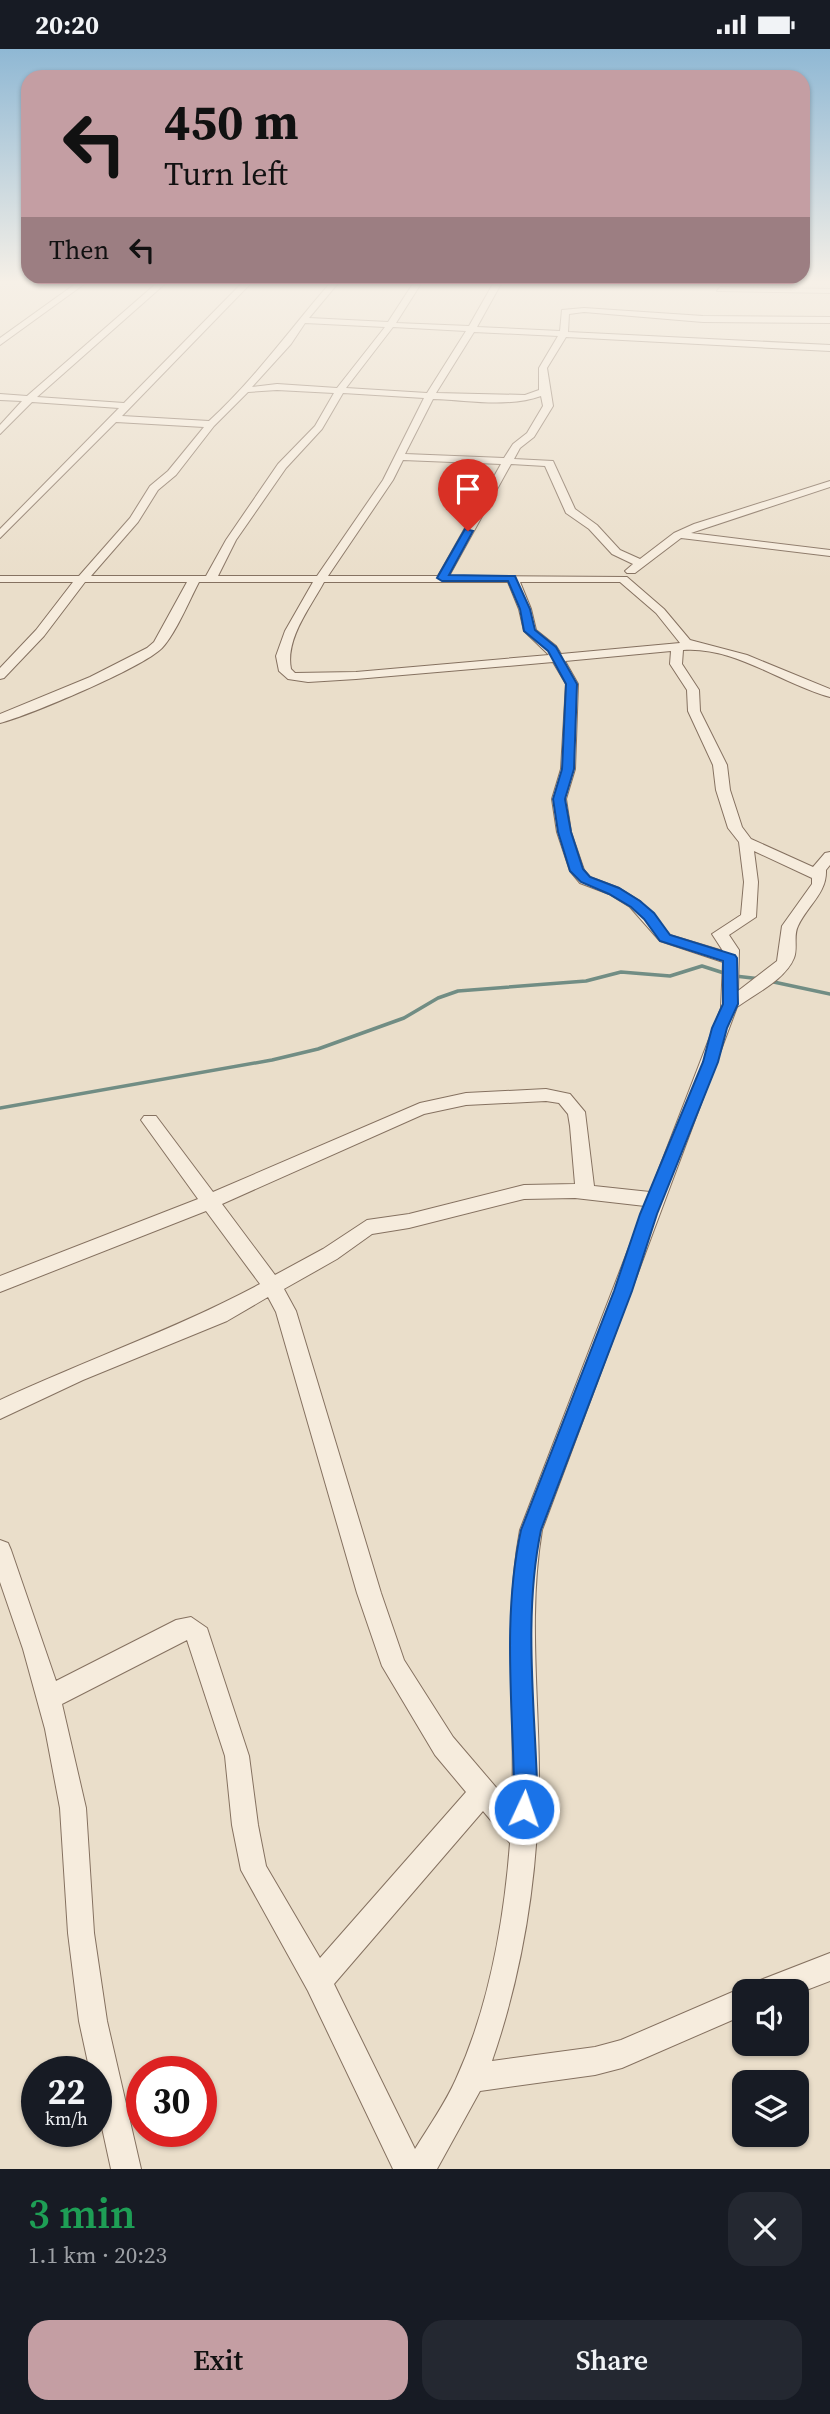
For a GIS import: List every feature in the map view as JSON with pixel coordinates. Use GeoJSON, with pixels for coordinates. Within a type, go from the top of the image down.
{"type":"FeatureCollection","features":[{"type":"Feature","properties":{"kind":"street"},"geometry":{"type":"LineString","coordinates":[[0,431],[50,381]]}},
{"type":"Feature","properties":{"kind":"street"},"geometry":{"type":"LineString","coordinates":[[0,535],[153,381]]}},
{"type":"Feature","properties":{"kind":"street"},"geometry":{"type":"LineString","coordinates":[[0,675],[40,633],[82,579],[134,520],[154,488],[172,473],[211,424],[240,398],[253,381]]}},
{"type":"Feature","properties":{"kind":"street"},"geometry":{"type":"LineString","coordinates":[[210,579],[231,540],[282,465],[319,427],[348,381]]}},
{"type":"Feature","properties":{"kind":"street"},"geometry":{"type":"LineString","coordinates":[[440,381],[418,417],[383,488],[321,578],[291,631],[284,651],[285,671],[292,676],[411,673],[557,656],[693,646],[743,657],[830,693]]}},
{"type":"Feature","properties":{"kind":"street"},"geometry":{"type":"LineString","coordinates":[[442,578],[516,446],[533,432],[548,407],[544,381]]}},
{"type":"Feature","properties":{"kind":"street"},"geometry":{"type":"LineString","coordinates":[[245,390],[277,387],[430,397],[521,398],[544,391]]}},
{"type":"Feature","properties":{"kind":"street"},"geometry":{"type":"LineString","coordinates":[[0,397],[129,406]]}},
{"type":"Feature","properties":{"kind":"street"},"geometry":{"type":"LineString","coordinates":[[116,419],[211,424]]}},
{"type":"Feature","properties":{"kind":"street"},"geometry":{"type":"LineString","coordinates":[[400,457],[551,464],[570,511],[593,527],[616,552],[639,563]]}},
{"type":"Feature","properties":{"kind":"street"},"geometry":{"type":"LineString","coordinates":[[623,579],[639,563],[678,535],[731,515],[830,484]]}},
{"type":"Feature","properties":{"kind":"street"},"geometry":{"type":"LineString","coordinates":[[678,535],[830,553]]}},
{"type":"Feature","properties":{"kind":"street"},"geometry":{"type":"LineString","coordinates":[[512,578],[525,609],[530,631],[557,656],[572,684],[568,769],[559,799],[564,832],[577,871],[586,880],[614,891],[635,904],[649,916],[665,938],[730,958]]}},
{"type":"Feature","properties":{"kind":"street"},"geometry":{"type":"LineString","coordinates":[[0,579],[623,579],[660,611],[681,638],[693,646]]}},
{"type":"Feature","properties":{"kind":"street"},"geometry":{"type":"LineString","coordinates":[[0,719],[94,680],[152,651],[159,644],[195,579]]}},
{"type":"Feature","properties":{"kind":"street"},"geometry":{"type":"LineString","coordinates":[[677,647],[676,664],[694,690],[693,707],[720,765],[723,790],[735,828],[746,842],[820,876]]}},
{"type":"Feature","properties":{"kind":"street"},"geometry":{"type":"LineString","coordinates":[[420,2169],[471,2078],[506,1965],[517,1898],[526,1782],[521,1622],[525,1555],[542,1497],[623,1291],[655,1200],[711,1062],[730,1004],[731,950],[720,934],[748,917],[751,883],[746,842]]}},
{"type":"Feature","properties":{"kind":"street"},"geometry":{"type":"LineString","coordinates":[[730,1004],[782,966],[788,953],[786,934],[819,884],[819,869],[830,856]]}},
{"type":"Feature","properties":{"kind":"street"},"geometry":{"type":"LineString","coordinates":[[0,1284],[208,1202],[431,1105],[467,1099],[546,1095],[564,1098],[576,1112],[584,1192]]}},
{"type":"Feature","properties":{"kind":"street"},"geometry":{"type":"LineString","coordinates":[[150,1120],[272,1286],[292,1328],[309,1393],[394,1665],[444,1746],[522,1837]]}},
{"type":"Feature","properties":{"kind":"street"},"geometry":{"type":"LineString","coordinates":[[0,1411],[76,1374],[220,1315],[330,1254],[355,1233],[376,1224],[409,1221],[524,1192],[584,1192],[655,1200]]}},
{"type":"Feature","properties":{"kind":"street"},"geometry":{"type":"LineString","coordinates":[[0,1550],[23,1612],[49,1698],[73,1808],[81,1933],[93,2021],[126,2169]]}},
{"type":"Feature","properties":{"kind":"street"},"geometry":{"type":"LineString","coordinates":[[49,1698],[176,1631],[191,1628],[199,1636],[237,1756],[245,1825],[254,1870],[318,1981],[409,2169]]}},
{"type":"Feature","properties":{"kind":"street"},"geometry":{"type":"LineString","coordinates":[[318,1981],[484,1792]]}},
{"type":"Feature","properties":{"kind":"street"},"geometry":{"type":"LineString","coordinates":[[799,1979],[830,1967]]}},
{"type":"Feature","properties":{"kind":"street"},"geometry":{"type":"LineString","coordinates":[[471,2078],[594,2061],[622,2054],[732,2006]]}},
{"type":"Feature","properties":{"kind":"waterway"},"geometry":{"type":"LineString","coordinates":[[0,1108],[272,1060],[318,1049],[404,1018],[438,998],[458,991],[586,981],[621,972],[670,976],[702,966],[727,974]]}},
{"type":"Feature","properties":{"kind":"waterway"},"geometry":{"type":"LineString","coordinates":[[735,976],[761,979]]}},
{"type":"Feature","properties":{"kind":"waterway"},"geometry":{"type":"LineString","coordinates":[[769,981],[830,994]]}},
{"type":"Feature","properties":{"kind":"route"},"geometry":{"type":"LineString","coordinates":[[468,531],[442,578],[512,578],[525,609],[530,631],[552,649],[572,684],[568,769],[559,799],[564,832],[577,871],[582,878],[614,891],[635,904],[649,916],[665,938],[730,958],[730,1004],[711,1062],[649,1214],[623,1291],[531,1530],[525,1555],[521,1609],[520,1660],[526,1782],[524,1809]]}}]}
